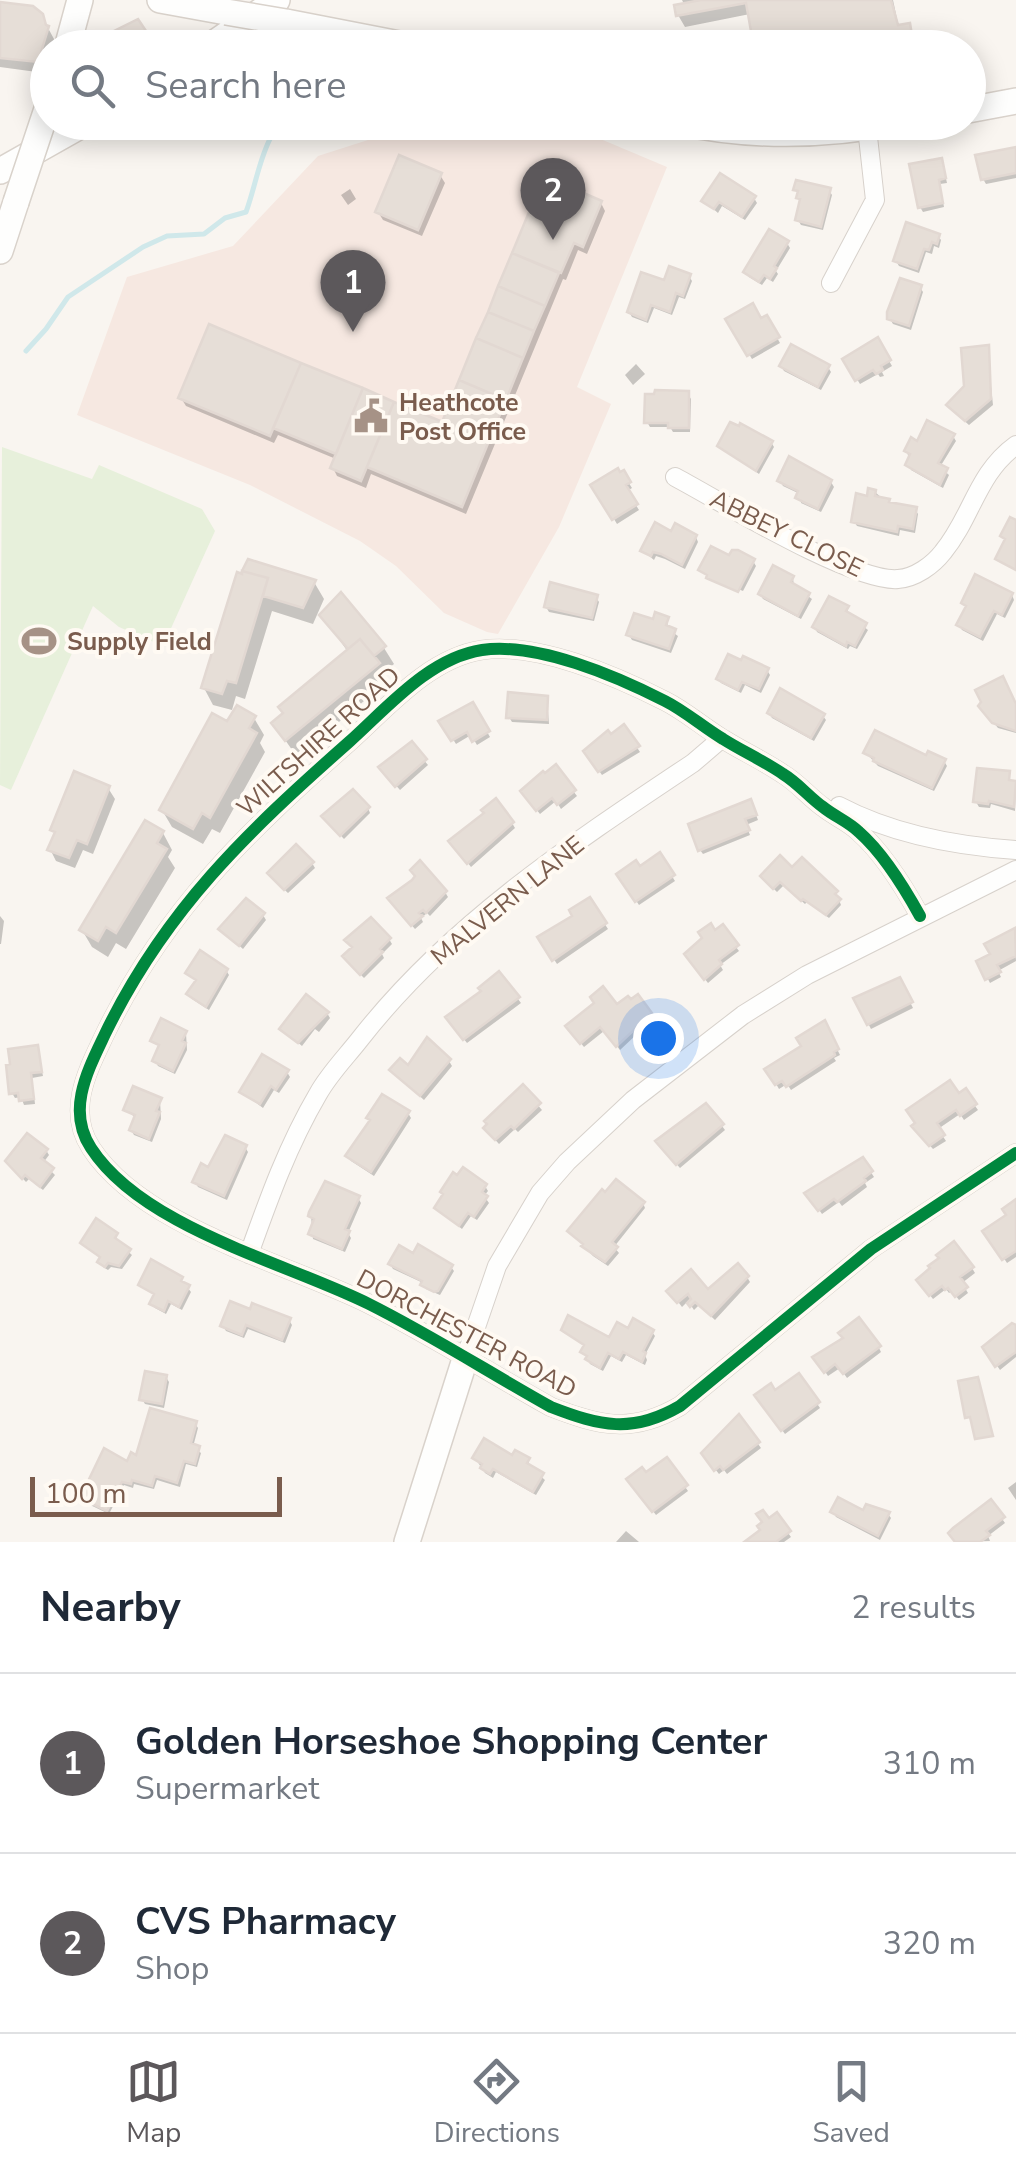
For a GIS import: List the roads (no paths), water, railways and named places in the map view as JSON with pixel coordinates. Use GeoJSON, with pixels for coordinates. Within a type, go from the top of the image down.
{"type":"FeatureCollection","features":[{"type":"Feature","properties":{"kind":"street"},"geometry":{"type":"LineString","coordinates":[[72,30],[80,0]]}},
{"type":"Feature","properties":{"kind":"street"},"geometry":{"type":"LineString","coordinates":[[160,0],[226,12],[282,11],[355,30]]}},
{"type":"Feature","properties":{"kind":"street"},"geometry":{"type":"LineString","coordinates":[[243,30],[282,11]]}},
{"type":"Feature","properties":{"kind":"street"},"geometry":{"type":"LineString","coordinates":[[986,107],[1016,101]]}},
{"type":"Feature","properties":{"kind":"street"},"geometry":{"type":"LineString","coordinates":[[0,251],[37,140]]}},
{"type":"Feature","properties":{"kind":"street"},"geometry":{"type":"LineString","coordinates":[[0,170],[54,140]]}},
{"type":"Feature","properties":{"kind":"street"},"geometry":{"type":"LineString","coordinates":[[831,283],[875,200],[868,140]]}},
{"type":"Feature","properties":{"kind":"street","name":"ABBEY CLOSE"},"geometry":{"type":"LineString","coordinates":[[675,477],[857,571],[899,580],[937,560],[949,546],[978,486],[994,464],[1016,445]]}},
{"type":"Feature","properties":{"kind":"street","name":"WILTSHIRE ROAD"},"geometry":{"type":"LineString","coordinates":[[88,1145],[79,1110],[81,1090],[118,1006],[152,947],[198,887],[236,846],[390,706],[444,662],[468,653],[506,648],[538,654],[592,670],[666,702],[786,775],[859,832],[904,886],[920,916]]}},
{"type":"Feature","properties":{"kind":"street","name":"MALVERN LANE"},"geometry":{"type":"LineString","coordinates":[[248,1254],[284,1155],[311,1106],[386,1006],[444,946],[507,894],[693,764],[721,738]]}},
{"type":"Feature","properties":{"kind":"street","name":"WILTSHIRE ROAD"},"geometry":{"type":"LineString","coordinates":[[806,793],[888,826],[958,844],[1016,850]]}},
{"type":"Feature","properties":{"kind":"street"},"geometry":{"type":"LineString","coordinates":[[407,1542],[497,1266],[540,1194],[633,1100],[743,1015],[806,975],[1016,870]]}},
{"type":"Feature","properties":{"kind":"street","name":"DORCHESTER ROAD"},"geometry":{"type":"LineString","coordinates":[[88,1145],[121,1181],[154,1205],[248,1254],[370,1305],[551,1406],[580,1419],[616,1425],[652,1420],[680,1406],[871,1250],[1016,1154]]}},
{"type":"Feature","properties":{"kind":"waterway"},"geometry":{"type":"LineString","coordinates":[[26,351],[68,297],[143,247],[167,236],[204,234],[225,218],[246,212],[270,140]]}},
{"type":"Feature","properties":{"kind":"place","name":"CVS Pharmacy"},"geometry":{"type":"Point","coordinates":[553,240]}},
{"type":"Feature","properties":{"kind":"place","name":"Golden Horseshoe Shopping Center"},"geometry":{"type":"Point","coordinates":[353,332]}},
{"type":"Feature","properties":{"kind":"place","name":"Heathcote Post Office"},"geometry":{"type":"Point","coordinates":[371,416]}},
{"type":"Feature","properties":{"kind":"place","name":"Supply Field"},"geometry":{"type":"Point","coordinates":[39,641]}}]}
